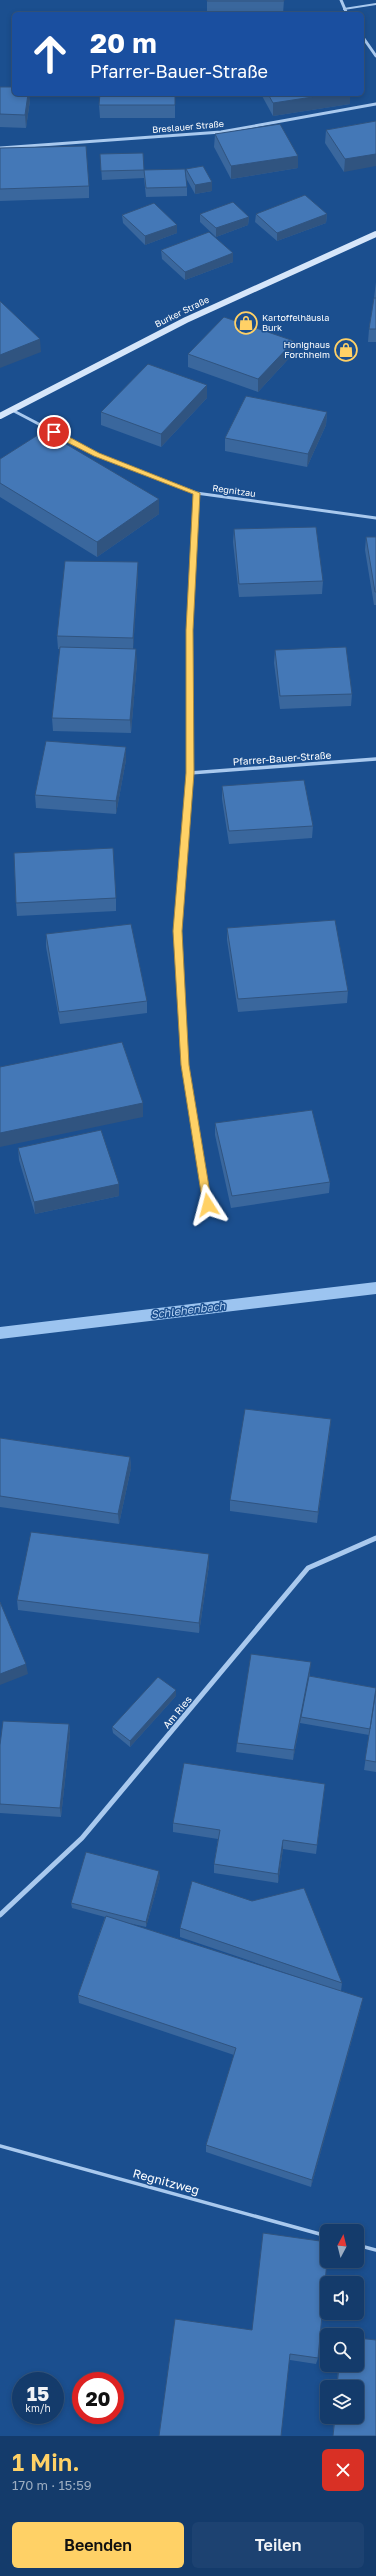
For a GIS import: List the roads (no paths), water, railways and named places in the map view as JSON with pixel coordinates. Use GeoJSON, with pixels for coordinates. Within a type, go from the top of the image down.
{"type":"FeatureCollection","features":[{"type":"Feature","properties":{"kind":"main road","name":"Burker Straße"},"geometry":{"type":"LineString","coordinates":[[0,416],[132,346],[251,288],[376,234]]}},
{"type":"Feature","properties":{"kind":"street"},"geometry":{"type":"LineString","coordinates":[[341,0],[346,12]]}},
{"type":"Feature","properties":{"kind":"street"},"geometry":{"type":"LineString","coordinates":[[364,39],[376,56]]}},
{"type":"Feature","properties":{"kind":"street","name":"Breslauer Straße"},"geometry":{"type":"LineString","coordinates":[[0,148],[221,132],[376,104]]}},
{"type":"Feature","properties":{"kind":"street","name":"Regnitzau"},"geometry":{"type":"LineString","coordinates":[[11,410],[96,454],[196,493],[376,518]]}},
{"type":"Feature","properties":{"kind":"street"},"geometry":{"type":"LineString","coordinates":[[185,1065],[178,931],[190,773],[189,630],[196,493]]}},
{"type":"Feature","properties":{"kind":"street","name":"Pfarrer-Bauer-Straße"},"geometry":{"type":"LineString","coordinates":[[190,773],[376,759]]}},
{"type":"Feature","properties":{"kind":"street","name":"Am Ries"},"geometry":{"type":"LineString","coordinates":[[0,1915],[82,1838],[308,1568],[376,1538]]}},
{"type":"Feature","properties":{"kind":"lane"},"geometry":{"type":"LineString","coordinates":[[344,9],[376,4]]}},
{"type":"Feature","properties":{"kind":"lane"},"geometry":{"type":"LineString","coordinates":[[185,1065],[208,1205]]}},
{"type":"Feature","properties":{"kind":"lane","name":"Regnitzweg"},"geometry":{"type":"LineString","coordinates":[[0,2146],[320,2234]]}},
{"type":"Feature","properties":{"kind":"lane"},"geometry":{"type":"LineString","coordinates":[[364,2247],[376,2250]]}},
{"type":"Feature","properties":{"kind":"waterway","name":"Schlehenbach"},"geometry":{"type":"LineString","coordinates":[[0,1333],[376,1288]]}},
{"type":"Feature","properties":{"kind":"place","name":"Kartoffelhäusla Burk"},"geometry":{"type":"Point","coordinates":[246,323]}},
{"type":"Feature","properties":{"kind":"place","name":"Honighaus Forchheim"},"geometry":{"type":"Point","coordinates":[346,350]}}]}
